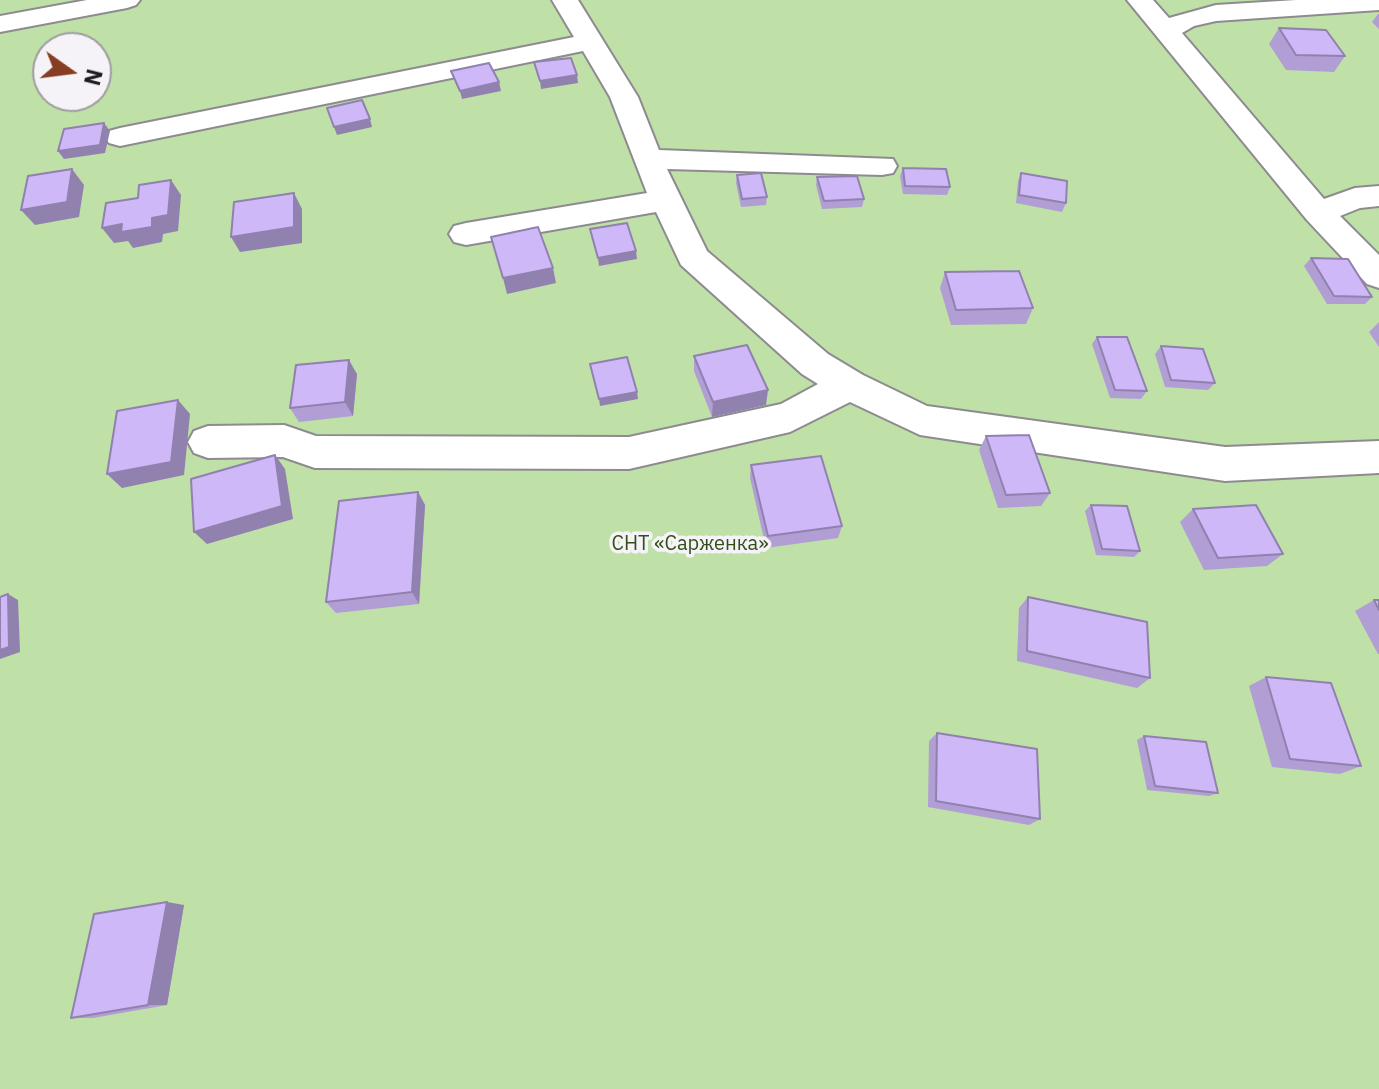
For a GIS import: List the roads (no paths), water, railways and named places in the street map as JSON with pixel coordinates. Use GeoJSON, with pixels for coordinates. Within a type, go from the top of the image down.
{"type":"FeatureCollection","features":[{"type":"Feature","properties":{"kind":"street"},"geometry":{"type":"LineString","coordinates":[[0,24],[127,0]]}},
{"type":"Feature","properties":{"kind":"street"},"geometry":{"type":"LineString","coordinates":[[565,0],[624,97],[647,159],[693,257],[815,364],[849,385],[920,420],[1225,464],[1379,457]]}},
{"type":"Feature","properties":{"kind":"street"},"geometry":{"type":"LineString","coordinates":[[1140,0],[1318,213],[1379,276]]}},
{"type":"Feature","properties":{"kind":"street"},"geometry":{"type":"LineString","coordinates":[[1166,31],[1185,20],[1216,13],[1379,2]]}},
{"type":"Feature","properties":{"kind":"street"},"geometry":{"type":"LineString","coordinates":[[120,137],[592,41]]}},
{"type":"Feature","properties":{"kind":"street"},"geometry":{"type":"LineString","coordinates":[[647,159],[882,166]]}},
{"type":"Feature","properties":{"kind":"street"},"geometry":{"type":"LineString","coordinates":[[1318,213],[1355,198],[1379,196]]}},
{"type":"Feature","properties":{"kind":"street"},"geometry":{"type":"LineString","coordinates":[[466,234],[666,200]]}},
{"type":"Feature","properties":{"kind":"street"},"geometry":{"type":"LineString","coordinates":[[208,442],[284,441],[315,452],[629,453],[790,417],[849,385]]}},
{"type":"Feature","properties":{"kind":"park label","name":"СНТ «Сарженка»"},"geometry":{"type":"Point","coordinates":[690,544]}}]}
